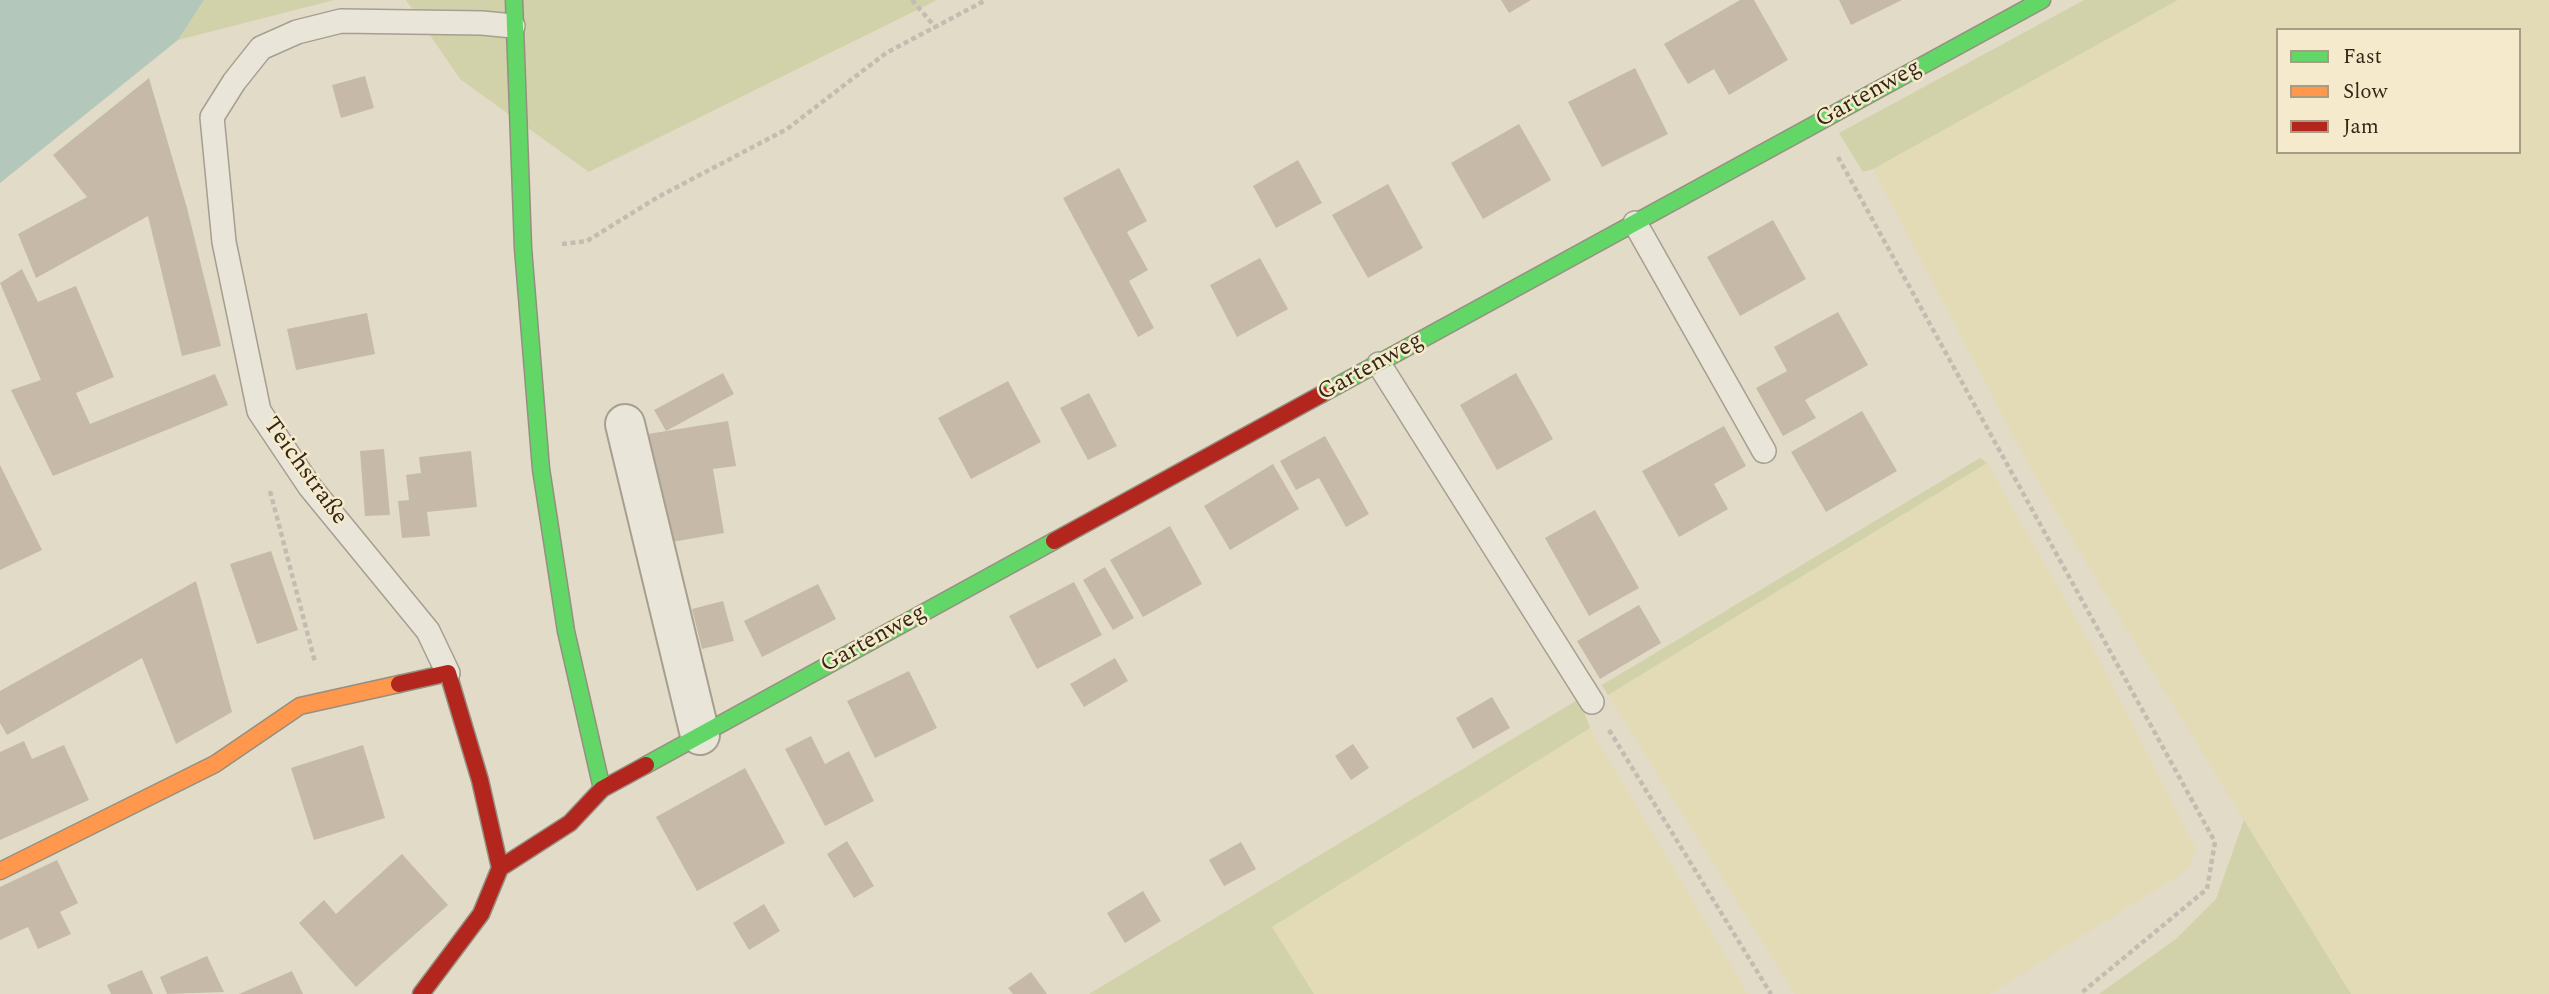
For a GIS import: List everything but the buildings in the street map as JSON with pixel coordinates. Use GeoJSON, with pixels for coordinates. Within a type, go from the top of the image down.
{"type":"FeatureCollection","features":[{"type":"Feature","properties":{"kind":"street"},"geometry":{"type":"LineString","coordinates":[[513,0],[523,248],[543,483],[566,631],[602,789]]}},
{"type":"Feature","properties":{"kind":"street","name":"Gartenweg"},"geometry":{"type":"LineString","coordinates":[[500,868],[570,823],[602,789],[2042,0]]}},
{"type":"Feature","properties":{"kind":"street"},"geometry":{"type":"LineString","coordinates":[[625,424],[700,735]]}},
{"type":"Feature","properties":{"kind":"street"},"geometry":{"type":"LineString","coordinates":[[0,871],[215,764],[300,706],[448,673]]}},
{"type":"Feature","properties":{"kind":"street","name":"Teichstraße"},"geometry":{"type":"LineString","coordinates":[[448,673],[480,780],[500,868]]}},
{"type":"Feature","properties":{"kind":"street"},"geometry":{"type":"LineString","coordinates":[[421,994],[481,914],[500,868]]}},
{"type":"Feature","properties":{"kind":"lane","name":"Teichstraße"},"geometry":{"type":"LineString","coordinates":[[448,673],[428,631],[310,487],[259,411],[224,242],[212,117],[234,82],[261,48],[297,32],[341,21],[513,26]]}},
{"type":"Feature","properties":{"kind":"lane"},"geometry":{"type":"LineString","coordinates":[[1635,223],[1764,451]]}},
{"type":"Feature","properties":{"kind":"lane"},"geometry":{"type":"LineString","coordinates":[[1379,363],[1592,702]]}},
{"type":"Feature","properties":{"kind":"path"},"geometry":{"type":"LineString","coordinates":[[912,0],[936,27]]}},
{"type":"Feature","properties":{"kind":"path"},"geometry":{"type":"LineString","coordinates":[[523,248],[587,240],[658,197],[787,129],[886,53],[986,0]]}},
{"type":"Feature","properties":{"kind":"path"},"geometry":{"type":"LineString","coordinates":[[1819,122],[2215,842],[2207,889],[2080,994]]}},
{"type":"Feature","properties":{"kind":"path"},"geometry":{"type":"LineString","coordinates":[[267,479],[325,700]]}},
{"type":"Feature","properties":{"kind":"path"},"geometry":{"type":"LineString","coordinates":[[1592,702],[1771,994]]}},
{"type":"Feature","properties":{"kind":"shaded area"},"geometry":{"type":"Polygon","coordinates":[[[0,0],[204,0],[178,40],[0,183],[0,0]]]}},
{"type":"Feature","properties":{"kind":"shaded area"},"geometry":{"type":"Polygon","coordinates":[[[2178,0],[2549,0],[2549,994],[2351,994],[2030,467],[1873,169],[2178,0]]]}},
{"type":"Feature","properties":{"kind":"shaded area"},"geometry":{"type":"Polygon","coordinates":[[[1987,463],[2095,652],[2196,849],[2188,869],[1990,994],[1795,994],[1608,695],[1987,463]]]}},
{"type":"Feature","properties":{"kind":"shaded area"},"geometry":{"type":"Polygon","coordinates":[[[1590,728],[1748,994],[1314,994],[1272,928],[1590,728]]]}},
{"type":"Feature","properties":{"kind":"green space"},"geometry":{"type":"Polygon","coordinates":[[[204,0],[334,0],[178,40],[204,0]]]}},
{"type":"Feature","properties":{"kind":"green space"},"geometry":{"type":"Polygon","coordinates":[[[406,0],[937,0],[589,172],[460,79],[406,0]]]}},
{"type":"Feature","properties":{"kind":"green space"},"geometry":{"type":"Polygon","coordinates":[[[2084,0],[2178,0],[1873,169],[1863,172],[1839,133],[2084,0]]]}},
{"type":"Feature","properties":{"kind":"green space"},"geometry":{"type":"Polygon","coordinates":[[[1980,458],[1987,463],[1608,695],[1602,685],[1980,458]]]}},
{"type":"Feature","properties":{"kind":"green space"},"geometry":{"type":"Polygon","coordinates":[[[1579,699],[1590,728],[1272,927],[1314,994],[1089,994],[1579,699]]]}},
{"type":"Feature","properties":{"kind":"green space"},"geometry":{"type":"Polygon","coordinates":[[[2244,820],[2351,994],[2099,994],[2176,939],[2216,899],[2244,820]]]}},
{"type":"Feature","properties":{"kind":"traffic: fast"},"geometry":{"type":"LineString","coordinates":[[514,0],[523,248],[541,469],[566,631],[602,789]]}},
{"type":"Feature","properties":{"kind":"traffic: fast"},"geometry":{"type":"LineString","coordinates":[[1322,394],[2042,0]]}},
{"type":"Feature","properties":{"kind":"traffic: fast"},"geometry":{"type":"LineString","coordinates":[[646,765],[1054,541]]}},
{"type":"Feature","properties":{"kind":"traffic: slow"},"geometry":{"type":"LineString","coordinates":[[0,871],[215,764],[300,706],[399,684]]}},
{"type":"Feature","properties":{"kind":"traffic: jam"},"geometry":{"type":"LineString","coordinates":[[1054,541],[1322,394]]}},
{"type":"Feature","properties":{"kind":"traffic: jam"},"geometry":{"type":"LineString","coordinates":[[399,684],[448,673],[480,780],[500,868]]}},
{"type":"Feature","properties":{"kind":"traffic: jam"},"geometry":{"type":"LineString","coordinates":[[421,994],[481,914],[500,868],[570,823],[602,789],[646,765]]}}]}
